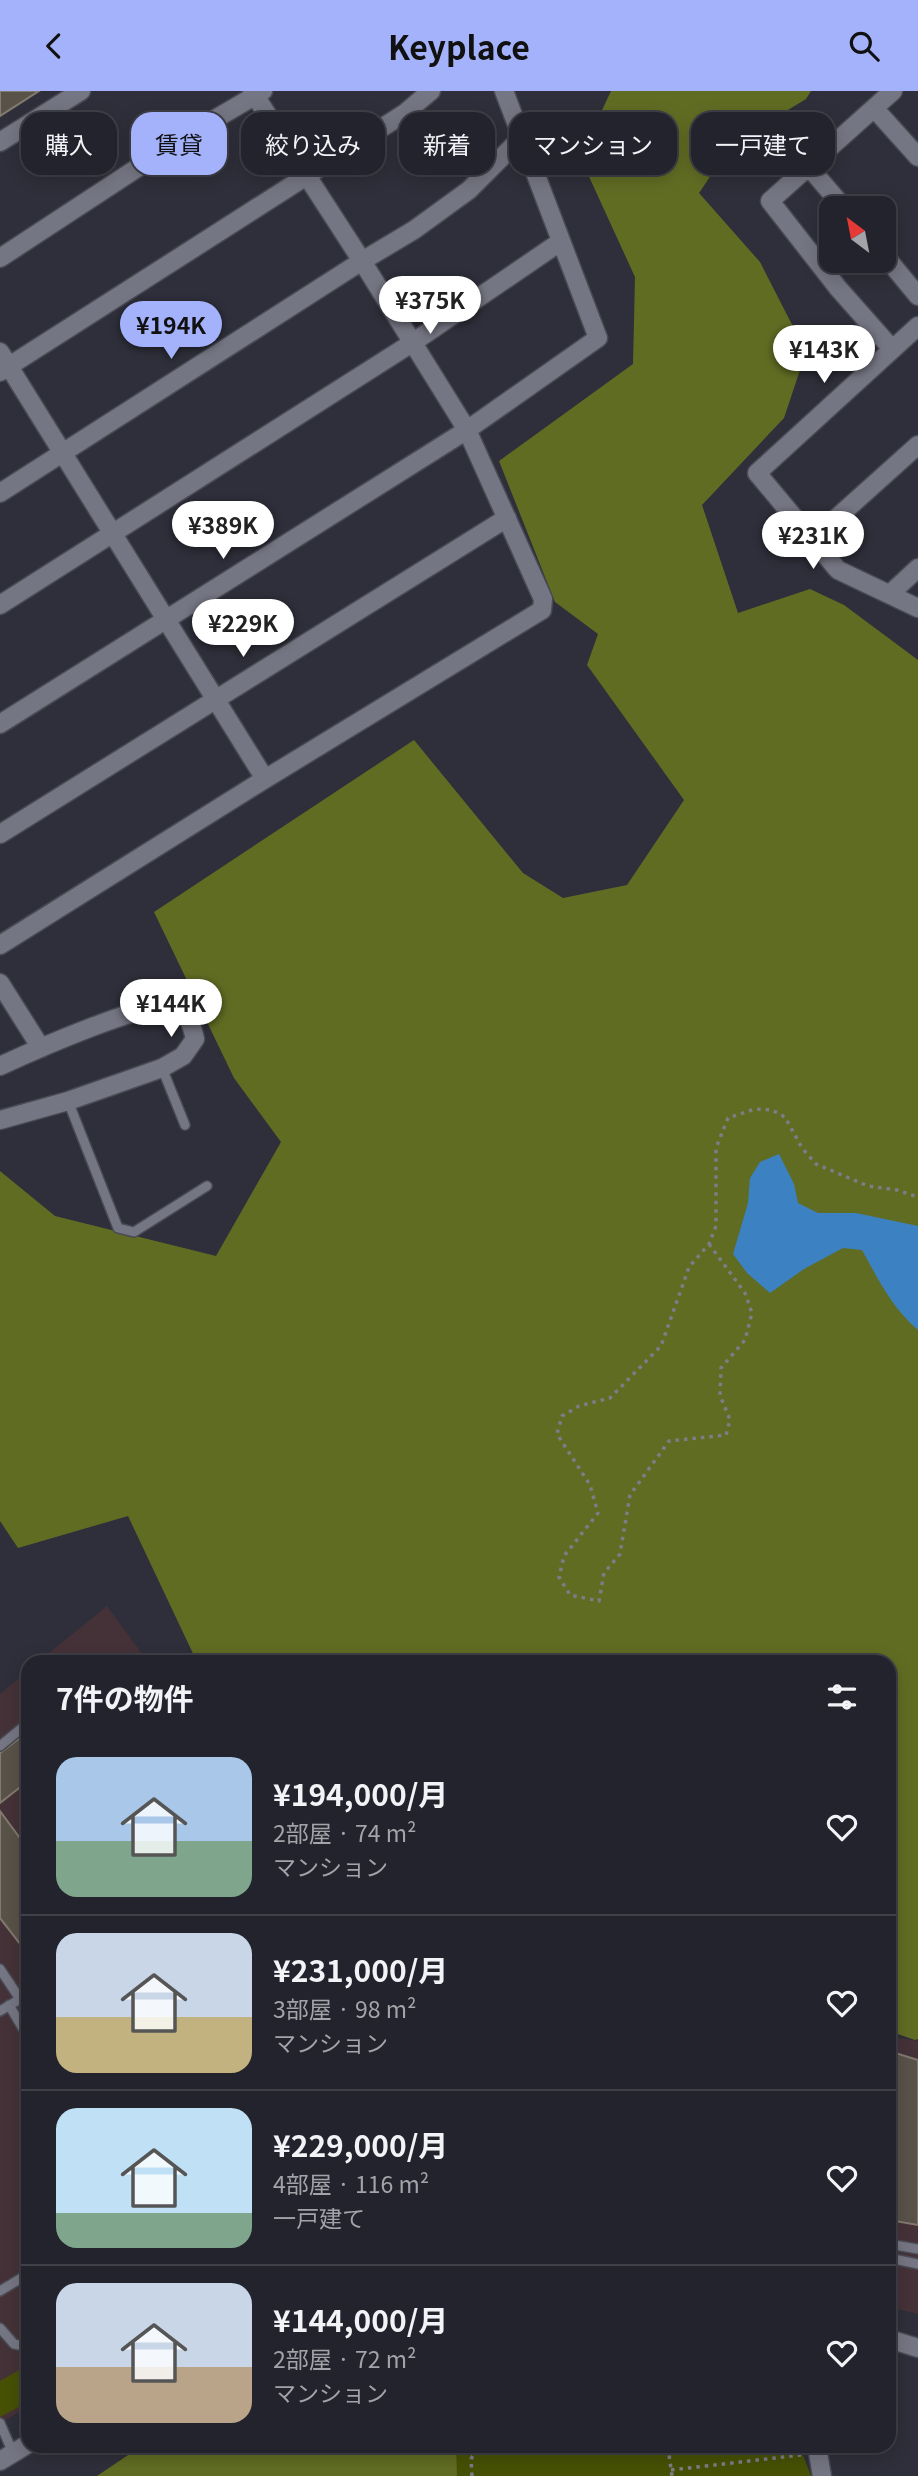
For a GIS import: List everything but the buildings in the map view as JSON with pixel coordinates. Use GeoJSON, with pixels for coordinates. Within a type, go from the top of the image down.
{"type":"FeatureCollection","features":[{"type":"Feature","properties":{"kind":"street"},"geometry":{"type":"LineString","coordinates":[[0,142],[81,91]]}},
{"type":"Feature","properties":{"kind":"street"},"geometry":{"type":"LineString","coordinates":[[265,779],[63,453],[3,363],[307,176],[405,113],[430,91]]}},
{"type":"Feature","properties":{"kind":"street"},"geometry":{"type":"LineString","coordinates":[[504,91],[512,112]]}},
{"type":"Feature","properties":{"kind":"street"},"geometry":{"type":"LineString","coordinates":[[835,143],[893,91]]}},
{"type":"Feature","properties":{"kind":"street"},"geometry":{"type":"LineString","coordinates":[[0,258],[186,136],[257,93],[467,430],[543,599],[542,610],[0,945]]}},
{"type":"Feature","properties":{"kind":"street"},"geometry":{"type":"LineString","coordinates":[[874,108],[918,157]]}},
{"type":"Feature","properties":{"kind":"street"},"geometry":{"type":"LineString","coordinates":[[0,493],[414,230],[469,190],[509,150]]}},
{"type":"Feature","properties":{"kind":"street"},"geometry":{"type":"LineString","coordinates":[[0,724],[467,430],[598,338],[536,175]]}},
{"type":"Feature","properties":{"kind":"street"},"geometry":{"type":"LineString","coordinates":[[800,175],[770,201],[838,288],[892,349]]}},
{"type":"Feature","properties":{"kind":"street"},"geometry":{"type":"LineString","coordinates":[[816,175],[834,196]]}},
{"type":"Feature","properties":{"kind":"street"},"geometry":{"type":"LineString","coordinates":[[0,605],[412,343],[560,242]]}},
{"type":"Feature","properties":{"kind":"street"},"geometry":{"type":"LineString","coordinates":[[896,269],[918,296]]}},
{"type":"Feature","properties":{"kind":"street"},"geometry":{"type":"LineString","coordinates":[[918,326],[757,473],[838,570],[918,608]]}},
{"type":"Feature","properties":{"kind":"street"},"geometry":{"type":"LineString","coordinates":[[812,540],[918,445]]}},
{"type":"Feature","properties":{"kind":"street"},"geometry":{"type":"LineString","coordinates":[[0,834],[507,518]]}},
{"type":"Feature","properties":{"kind":"street"},"geometry":{"type":"LineString","coordinates":[[890,593],[918,568]]}},
{"type":"Feature","properties":{"kind":"street"},"geometry":{"type":"LineString","coordinates":[[0,983],[41,1048]]}},
{"type":"Feature","properties":{"kind":"street"},"geometry":{"type":"LineString","coordinates":[[0,1066],[143,1009],[168,1004],[178,1007],[190,1020],[195,1039],[183,1056],[162,1068],[68,1101],[0,1120]]}},
{"type":"Feature","properties":{"kind":"street"},"geometry":{"type":"LineString","coordinates":[[896,2341],[918,2349]]}},
{"type":"Feature","properties":{"kind":"street"},"geometry":{"type":"LineString","coordinates":[[818,2453],[822,2476]]}},
{"type":"Feature","properties":{"kind":"lane"},"geometry":{"type":"LineString","coordinates":[[162,1068],[185,1125]]}},
{"type":"Feature","properties":{"kind":"lane"},"geometry":{"type":"LineString","coordinates":[[68,1101],[118,1228],[134,1232],[207,1186]]}},
{"type":"Feature","properties":{"kind":"lane"},"geometry":{"type":"LineString","coordinates":[[0,1746],[21,1729]]}},
{"type":"Feature","properties":{"kind":"lane"},"geometry":{"type":"LineString","coordinates":[[0,1969],[20,1999],[0,2011]]}},
{"type":"Feature","properties":{"kind":"lane"},"geometry":{"type":"LineString","coordinates":[[9,2005],[21,2025]]}},
{"type":"Feature","properties":{"kind":"lane"},"geometry":{"type":"LineString","coordinates":[[896,2245],[918,2249]]}},
{"type":"Feature","properties":{"kind":"lane"},"geometry":{"type":"LineString","coordinates":[[896,2259],[918,2264]]}},
{"type":"Feature","properties":{"kind":"lane"},"geometry":{"type":"LineString","coordinates":[[0,2291],[21,2278]]}},
{"type":"Feature","properties":{"kind":"lane"},"geometry":{"type":"LineString","coordinates":[[0,2328],[14,2344],[21,2346]]}},
{"type":"Feature","properties":{"kind":"lane"},"geometry":{"type":"LineString","coordinates":[[0,2423],[14,2453]]}},
{"type":"Feature","properties":{"kind":"path"},"geometry":{"type":"LineString","coordinates":[[709,1244],[746,1293],[752,1313],[746,1340],[721,1368],[720,1395],[730,1420],[726,1434],[669,1441],[630,1495],[620,1554],[604,1573],[599,1601],[570,1595],[559,1577],[564,1556],[598,1513],[590,1485],[557,1434],[562,1416],[579,1406],[610,1398],[661,1346],[689,1267],[709,1244],[716,1226],[716,1148],[728,1118],[755,1109],[772,1111],[785,1117],[802,1148],[816,1164],[868,1186],[897,1190],[918,1197]]}},
{"type":"Feature","properties":{"kind":"path"},"geometry":{"type":"LineString","coordinates":[[472,2476],[471,2459],[474,2453]]}},
{"type":"Feature","properties":{"kind":"path"},"geometry":{"type":"LineString","coordinates":[[669,2453],[672,2476]]}},
{"type":"Feature","properties":{"kind":"path"},"geometry":{"type":"LineString","coordinates":[[671,2470],[796,2453]]}},
{"type":"Feature","properties":{"kind":"shaded area"},"geometry":{"type":"Polygon","coordinates":[[[107,1606],[143,1655],[47,1655],[107,1606]]]}},
{"type":"Feature","properties":{"kind":"shaded area"},"geometry":{"type":"Polygon","coordinates":[[[21,1677],[21,2411],[0,2423],[0,1694],[21,1677]]]}},
{"type":"Feature","properties":{"kind":"shaded area"},"geometry":{"type":"Polygon","coordinates":[[[896,2037],[918,2041],[918,2314],[896,2309],[896,2037]]]}},
{"type":"Feature","properties":{"kind":"green space"},"geometry":{"type":"Polygon","coordinates":[[[611,91],[811,91],[806,99],[785,112],[691,112],[691,175],[711,175],[699,193],[760,262],[806,352],[784,418],[702,505],[738,613],[810,589],[844,605],[918,660],[918,2039],[915,2040],[896,2033],[896,1655],[194,1655],[128,1516],[18,1548],[0,1521],[0,1171],[55,1216],[216,1256],[281,1142],[234,1078],[154,912],[414,740],[523,873],[563,898],[627,885],[684,800],[587,665],[598,634],[555,602],[499,461],[633,364],[635,277],[588,175],[677,175],[677,112],[601,112],[611,91]]]}},
{"type":"Feature","properties":{"kind":"green space"},"geometry":{"type":"Polygon","coordinates":[[[21,2369],[21,2406],[0,2417],[0,2381],[21,2369]]]}},
{"type":"Feature","properties":{"kind":"green space"},"geometry":{"type":"Polygon","coordinates":[[[131,2453],[456,2453],[457,2476],[97,2476],[131,2453]]]}},
{"type":"Feature","properties":{"kind":"green space"},"geometry":{"type":"Polygon","coordinates":[[[456,2453],[802,2453],[811,2476],[456,2476],[456,2453]]]}},
{"type":"Feature","properties":{"kind":"water"},"geometry":{"type":"Polygon","coordinates":[[[779,1154],[794,1184],[798,1203],[818,1213],[856,1213],[918,1226],[918,1330],[893,1303],[862,1250],[843,1248],[804,1269],[770,1293],[747,1273],[733,1254],[748,1203],[750,1178],[760,1162],[779,1154]]]}}]}
